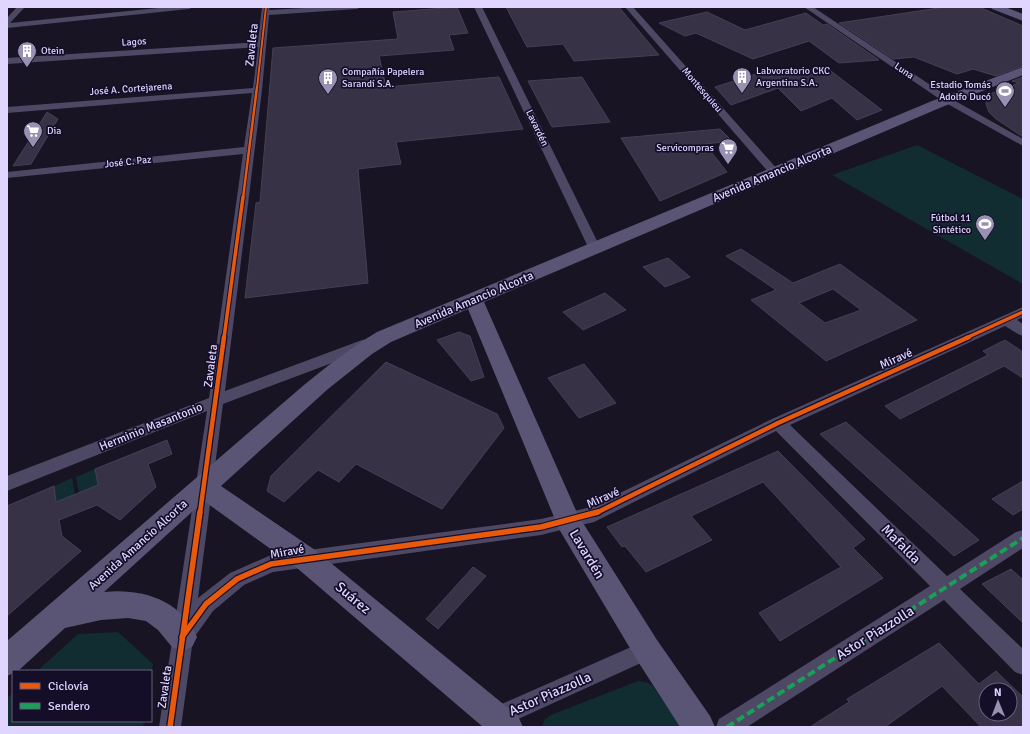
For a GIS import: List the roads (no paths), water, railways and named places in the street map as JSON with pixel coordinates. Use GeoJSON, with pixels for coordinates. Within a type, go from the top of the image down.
{"type":"FeatureCollection","features":[{"type":"Feature","properties":{"kind":"main road"},"geometry":{"type":"LineString","coordinates":[[996,7],[1023,18]]}},
{"type":"Feature","properties":{"kind":"main road","name":"Avenida Amancio Alcorta"},"geometry":{"type":"LineString","coordinates":[[7,661],[344,363],[363,349],[384,337],[947,100],[1023,71]]}},
{"type":"Feature","properties":{"kind":"main road","name":"Lavardén"},"geometry":{"type":"LineString","coordinates":[[474,300],[568,521],[647,650],[699,727]]}},
{"type":"Feature","properties":{"kind":"main road","name":"Suárez"},"geometry":{"type":"LineString","coordinates":[[203,487],[306,559],[502,722]]}},
{"type":"Feature","properties":{"kind":"main road"},"geometry":{"type":"LineString","coordinates":[[55,618],[88,608],[117,604],[144,607],[166,618],[182,637]]}},
{"type":"Feature","properties":{"kind":"street"},"geometry":{"type":"LineString","coordinates":[[7,22],[21,7]]}},
{"type":"Feature","properties":{"kind":"street"},"geometry":{"type":"LineString","coordinates":[[7,26],[189,7]]}},
{"type":"Feature","properties":{"kind":"street"},"geometry":{"type":"LineString","coordinates":[[266,10],[357,7]]}},
{"type":"Feature","properties":{"kind":"street","name":"Lavardén"},"geometry":{"type":"LineString","coordinates":[[478,7],[595,249]]}},
{"type":"Feature","properties":{"kind":"street","name":"Montesquieu"},"geometry":{"type":"LineString","coordinates":[[629,7],[775,173]]}},
{"type":"Feature","properties":{"kind":"street","name":"Luna"},"geometry":{"type":"LineString","coordinates":[[808,7],[947,100],[1023,143]]}},
{"type":"Feature","properties":{"kind":"street","name":"Zavaleta"},"geometry":{"type":"LineString","coordinates":[[170,727],[216,401],[257,90],[266,10]]}},
{"type":"Feature","properties":{"kind":"street","name":"Lagos"},"geometry":{"type":"LineString","coordinates":[[7,61],[262,44]]}},
{"type":"Feature","properties":{"kind":"street","name":"José A. Cortejarena"},"geometry":{"type":"LineString","coordinates":[[7,110],[257,90]]}},
{"type":"Feature","properties":{"kind":"street","name":"José C. Paz"},"geometry":{"type":"LineString","coordinates":[[7,175],[249,150]]}},
{"type":"Feature","properties":{"kind":"street","name":"Miravé"},"geometry":{"type":"LineString","coordinates":[[182,637],[206,604],[236,579],[271,564],[541,527],[594,514],[778,423],[1023,312]]}},
{"type":"Feature","properties":{"kind":"street"},"geometry":{"type":"LineString","coordinates":[[1007,320],[1023,331]]}},
{"type":"Feature","properties":{"kind":"street","name":"Herminio Masantonio"},"geometry":{"type":"LineString","coordinates":[[7,484],[216,401],[384,337]]}},
{"type":"Feature","properties":{"kind":"street","name":"Mafalda"},"geometry":{"type":"LineString","coordinates":[[778,423],[1023,664]]}},
{"type":"Feature","properties":{"kind":"street","name":"Astor Piazzolla"},"geometry":{"type":"LineString","coordinates":[[727,727],[1023,538]]}},
{"type":"Feature","properties":{"kind":"street","name":"Astor Piazzolla"},"geometry":{"type":"LineString","coordinates":[[502,722],[647,650]]}},
{"type":"Feature","properties":{"kind":"place","name":"Otein"},"geometry":{"type":"Point","coordinates":[27,68]}},
{"type":"Feature","properties":{"kind":"place","name":"Labvoratorio CKC Argentina S.A."},"geometry":{"type":"Point","coordinates":[742,94]}},
{"type":"Feature","properties":{"kind":"place","name":"Compañía Papelera Sarandí S.A."},"geometry":{"type":"Point","coordinates":[328,95]}},
{"type":"Feature","properties":{"kind":"place","name":"Estadio Tomás Adolfo Ducó"},"geometry":{"type":"Point","coordinates":[1005,108]}},
{"type":"Feature","properties":{"kind":"place","name":"Dia"},"geometry":{"type":"Point","coordinates":[33,148]}},
{"type":"Feature","properties":{"kind":"place","name":"Servicompras"},"geometry":{"type":"Point","coordinates":[728,165]}},
{"type":"Feature","properties":{"kind":"place","name":"Fútbol 11 Sintético"},"geometry":{"type":"Point","coordinates":[985,241]}}]}
